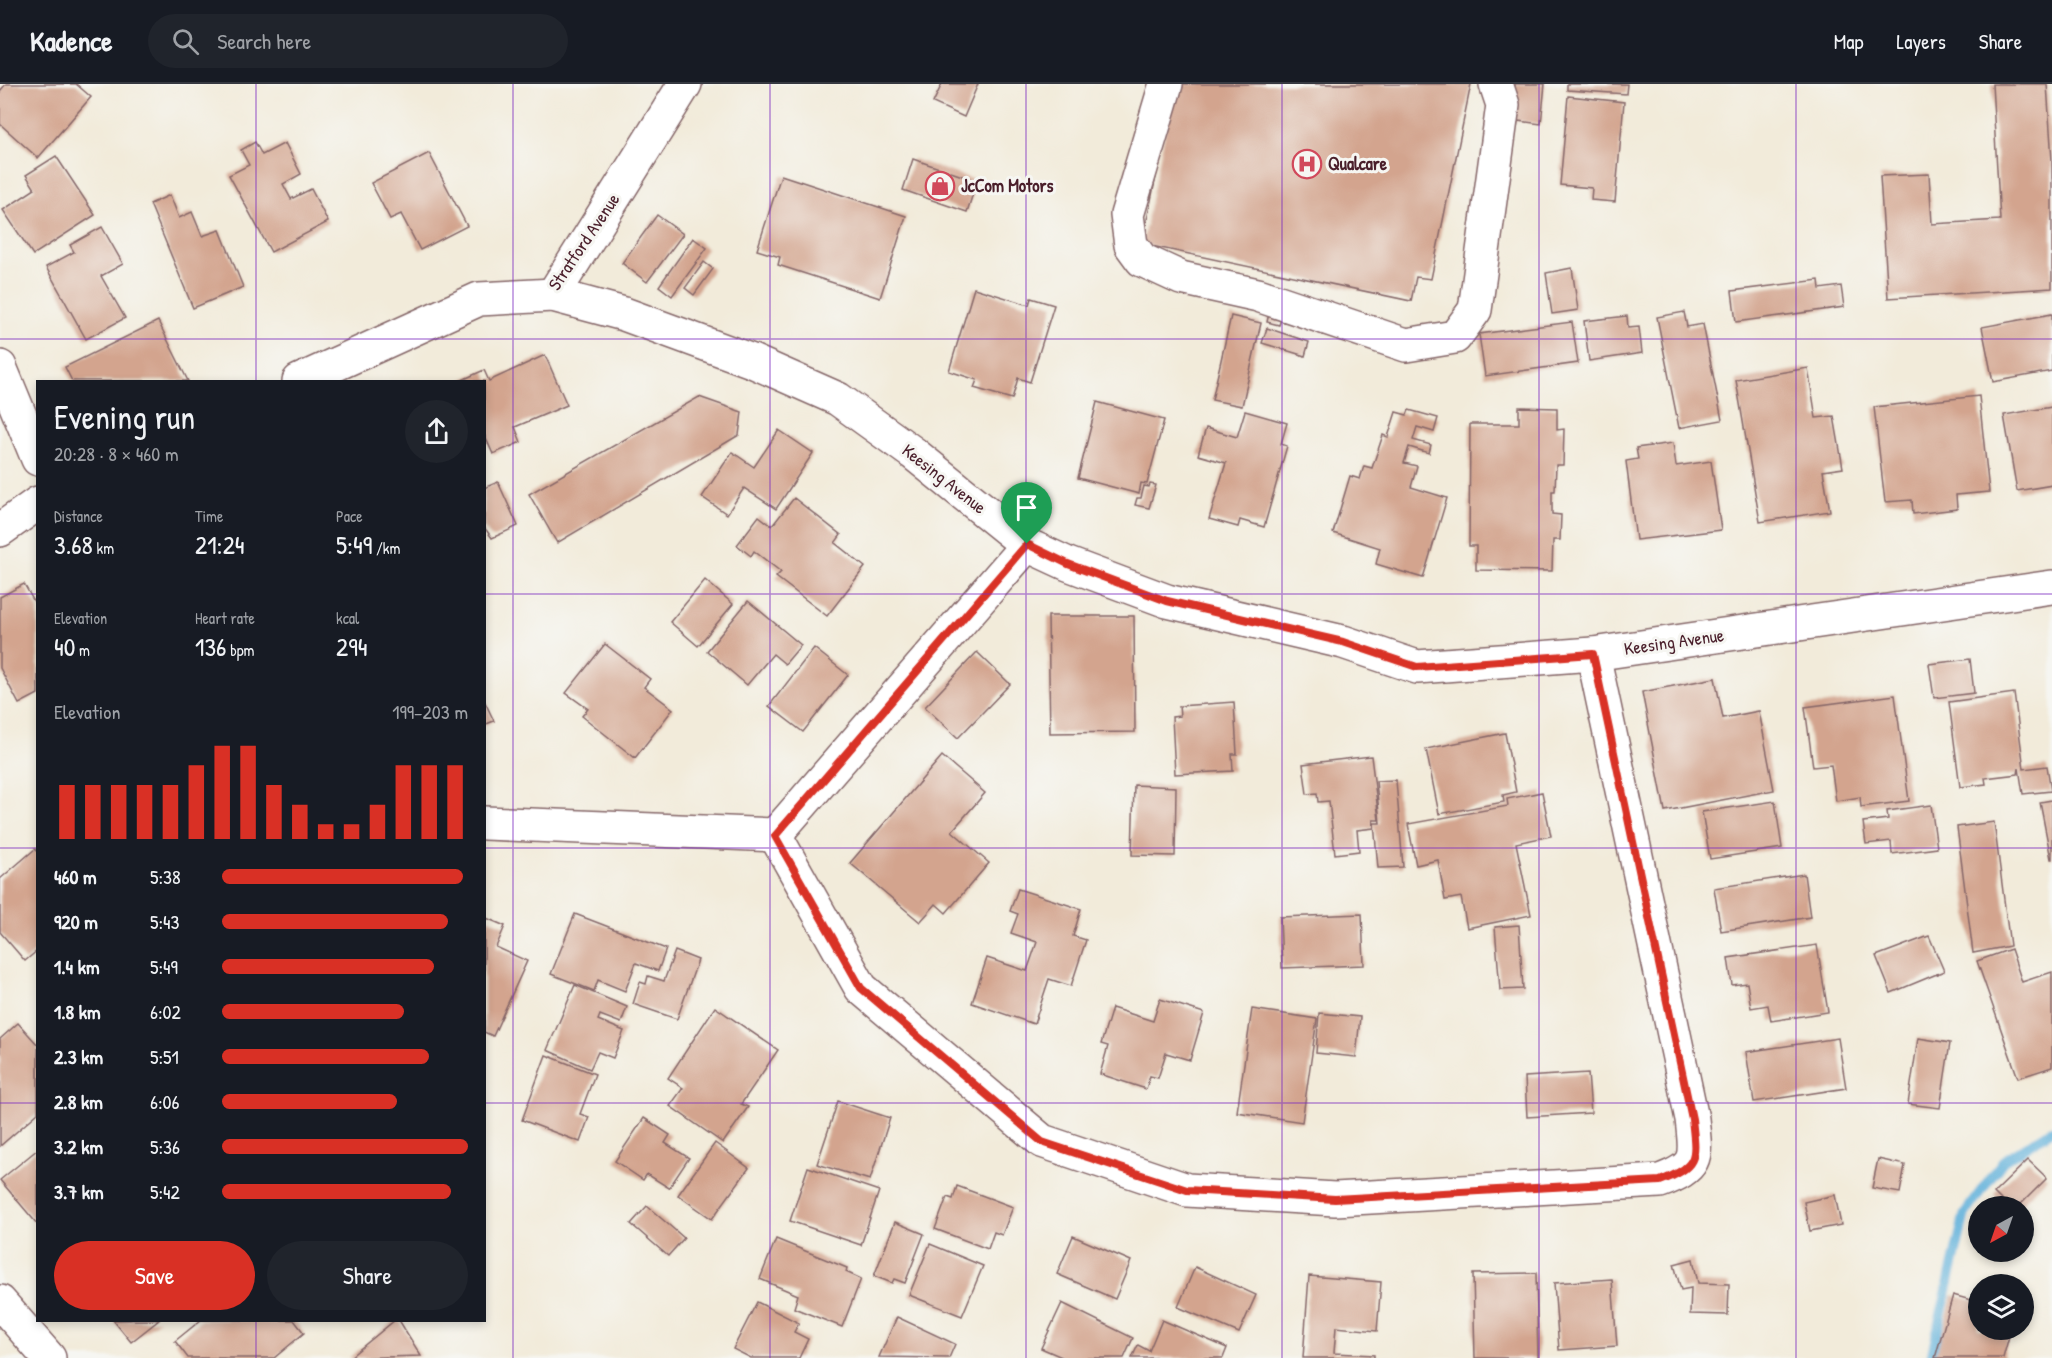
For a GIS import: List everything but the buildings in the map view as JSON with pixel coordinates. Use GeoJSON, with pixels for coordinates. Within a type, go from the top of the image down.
{"type":"FeatureCollection","features":[{"type":"Feature","properties":{"kind":"street","name":"Stratford Avenue"},"geometry":{"type":"LineString","coordinates":[[301,380],[479,299],[553,296],[684,84]]}},
{"type":"Feature","properties":{"kind":"street"},"geometry":{"type":"LineString","coordinates":[[1166,84],[1127,215],[1131,245],[1142,260],[1181,278],[1258,295],[1406,345],[1455,337],[1475,310],[1503,105],[1496,84]]}},
{"type":"Feature","properties":{"kind":"street","name":"Keesing Avenue"},"geometry":{"type":"LineString","coordinates":[[553,296],[635,318],[752,361],[838,399],[913,453],[1027,544],[1068,564],[1167,601],[1343,642],[1417,667],[1593,654],[2052,587]]}},
{"type":"Feature","properties":{"kind":"street"},"geometry":{"type":"LineString","coordinates":[[0,367],[36,454]]}},
{"type":"Feature","properties":{"kind":"street"},"geometry":{"type":"LineString","coordinates":[[0,530],[36,504]]}},
{"type":"Feature","properties":{"kind":"street"},"geometry":{"type":"LineString","coordinates":[[775,836],[1027,544]]}},
{"type":"Feature","properties":{"kind":"street"},"geometry":{"type":"LineString","coordinates":[[775,836],[861,988],[1042,1142],[1187,1190],[1199,1191],[1335,1199],[1660,1181],[1682,1173],[1692,1161],[1696,1139],[1593,654]]}},
{"type":"Feature","properties":{"kind":"street"},"geometry":{"type":"LineString","coordinates":[[486,823],[775,836]]}},
{"type":"Feature","properties":{"kind":"street"},"geometry":{"type":"LineString","coordinates":[[0,1302],[49,1358]]}},
{"type":"Feature","properties":{"kind":"waterway"},"geometry":{"type":"LineString","coordinates":[[1931,1358],[1965,1213],[2003,1161],[2052,1130]]}},
{"type":"Feature","properties":{"kind":"place","name":"Qualcare"},"geometry":{"type":"Point","coordinates":[1307,164]}},
{"type":"Feature","properties":{"kind":"place","name":"JcCom Motors"},"geometry":{"type":"Point","coordinates":[940,186]}},
{"type":"Feature","properties":{"kind":"route"},"geometry":{"type":"LineString","coordinates":[[1027,544],[1068,564],[1167,601],[1272,628],[1343,642],[1417,667],[1593,654],[1696,1139],[1692,1161],[1682,1173],[1660,1181],[1335,1199],[1187,1190],[1042,1142],[945,1062],[861,988],[775,836],[1027,544]]}}]}
